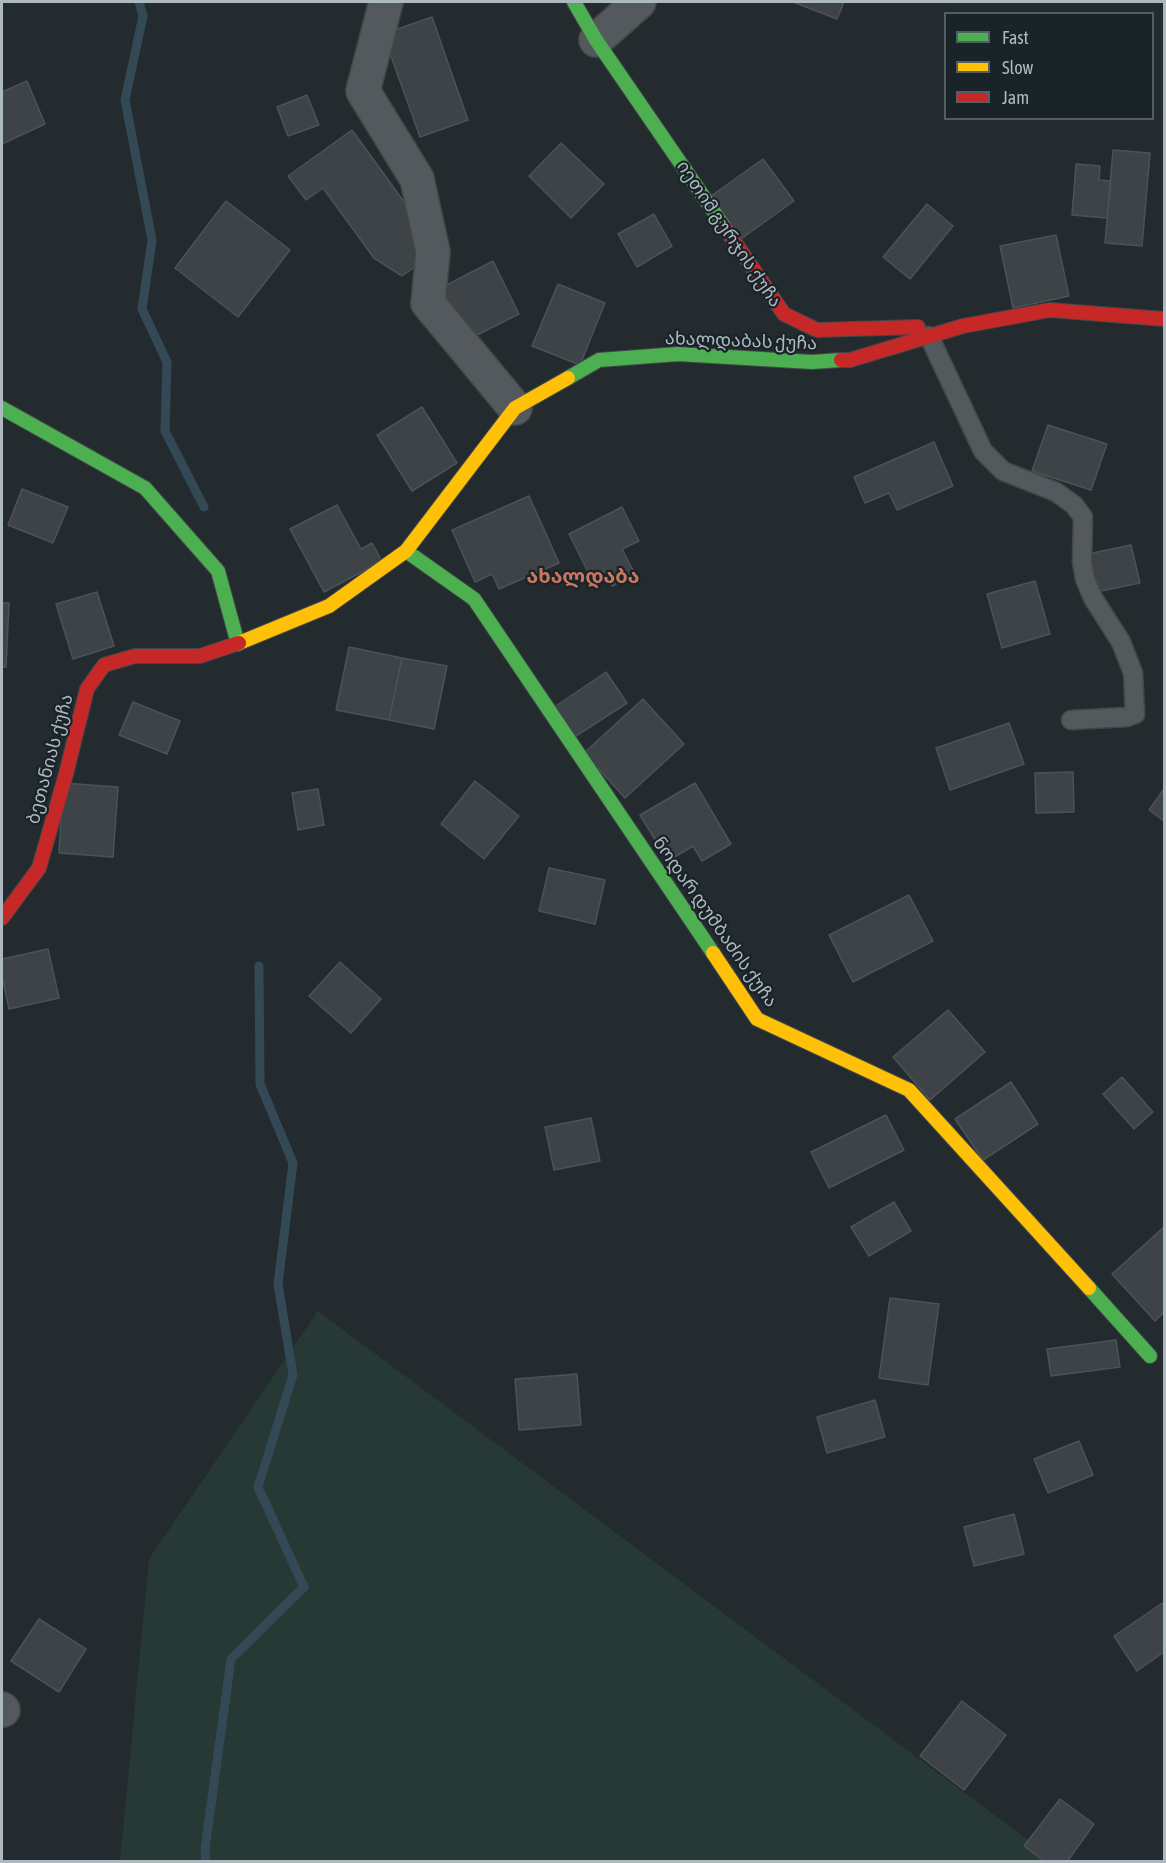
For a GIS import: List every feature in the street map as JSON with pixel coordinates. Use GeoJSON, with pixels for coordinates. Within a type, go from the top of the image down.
{"type":"FeatureCollection","features":[{"type":"Feature","properties":{"kind":"street"},"geometry":{"type":"LineString","coordinates":[[386,2],[363,91],[417,179],[433,252],[428,303],[515,408]]}},
{"type":"Feature","properties":{"kind":"street","name":"იეთიმ გურჯის ქუჩა"},"geometry":{"type":"LineString","coordinates":[[574,2],[596,40],[784,314],[817,330],[963,326]]}},
{"type":"Feature","properties":{"kind":"street"},"geometry":{"type":"LineString","coordinates":[[596,40],[639,2]]}},
{"type":"Feature","properties":{"kind":"street","name":"ახალდაბას ქუჩა"},"geometry":{"type":"LineString","coordinates":[[238,644],[329,606],[406,551],[515,408],[599,360],[678,354],[812,362],[850,360],[963,326],[1050,310],[1164,319]]}},
{"type":"Feature","properties":{"kind":"street"},"geometry":{"type":"LineString","coordinates":[[2,408],[145,488],[218,571],[238,644]]}},
{"type":"Feature","properties":{"kind":"street","name":"ნოდარ დუმბაძის ქუჩა"},"geometry":{"type":"LineString","coordinates":[[406,551],[474,599],[757,1019],[909,1089],[1150,1356]]}},
{"type":"Feature","properties":{"kind":"street","name":"ბეთანიას ქუჩა"},"geometry":{"type":"LineString","coordinates":[[2,918],[39,868],[87,690],[104,665],[135,656],[200,656],[238,644]]}},
{"type":"Feature","properties":{"kind":"lane"},"geometry":{"type":"LineString","coordinates":[[929,336],[983,451],[1003,471],[1056,492],[1074,505],[1083,517],[1082,562],[1085,579],[1093,598],[1121,642],[1133,673],[1135,714],[1127,717],[1071,720]]}},
{"type":"Feature","properties":{"kind":"green space"},"geometry":{"type":"Polygon","coordinates":[[[318,1311],[1056,1861],[120,1862],[149,1559],[318,1311]]]}},
{"type":"Feature","properties":{"kind":"building"},"geometry":{"type":"Polygon","coordinates":[[[793,2],[844,2],[837,19],[793,2]]]}},
{"type":"Feature","properties":{"kind":"building"},"geometry":{"type":"Polygon","coordinates":[[[432,17],[468,120],[420,137],[383,34],[432,17]]]}},
{"type":"Feature","properties":{"kind":"building"},"geometry":{"type":"Polygon","coordinates":[[[27,81],[45,124],[2,144],[2,92],[27,81]]]}},
{"type":"Feature","properties":{"kind":"building"},"geometry":{"type":"Polygon","coordinates":[[[307,95],[319,125],[288,136],[277,107],[307,95]]]}},
{"type":"Feature","properties":{"kind":"building"},"geometry":{"type":"Polygon","coordinates":[[[352,130],[420,224],[423,261],[402,276],[374,258],[323,188],[306,200],[288,176],[352,130]]]}},
{"type":"Feature","properties":{"kind":"building"},"geometry":{"type":"Polygon","coordinates":[[[561,143],[604,184],[571,218],[529,176],[561,143]]]}},
{"type":"Feature","properties":{"kind":"building"},"geometry":{"type":"Polygon","coordinates":[[[1113,150],[1150,153],[1142,246],[1105,243],[1113,150]]]}},
{"type":"Feature","properties":{"kind":"building"},"geometry":{"type":"Polygon","coordinates":[[[763,159],[794,201],[741,239],[711,196],[763,159]]]}},
{"type":"Feature","properties":{"kind":"building"},"geometry":{"type":"Polygon","coordinates":[[[1076,164],[1100,166],[1099,180],[1111,181],[1107,218],[1072,215],[1076,164]]]}},
{"type":"Feature","properties":{"kind":"building"},"geometry":{"type":"Polygon","coordinates":[[[226,201],[290,250],[238,317],[175,268],[226,201]]]}},
{"type":"Feature","properties":{"kind":"building"},"geometry":{"type":"Polygon","coordinates":[[[927,204],[953,226],[910,279],[883,257],[927,204]]]}},
{"type":"Feature","properties":{"kind":"building"},"geometry":{"type":"Polygon","coordinates":[[[654,214],[672,246],[637,267],[618,234],[654,214]]]}},
{"type":"Feature","properties":{"kind":"building"},"geometry":{"type":"Polygon","coordinates":[[[1056,235],[1069,296],[1013,308],[1000,246],[1056,235]]]}},
{"type":"Feature","properties":{"kind":"building"},"geometry":{"type":"Polygon","coordinates":[[[493,261],[519,314],[463,342],[437,290],[493,261]]]}},
{"type":"Feature","properties":{"kind":"building"},"geometry":{"type":"Polygon","coordinates":[[[558,284],[605,303],[580,365],[532,346],[558,284]]]}},
{"type":"Feature","properties":{"kind":"building"},"geometry":{"type":"Polygon","coordinates":[[[422,407],[457,463],[412,491],[377,435],[422,407]]]}},
{"type":"Feature","properties":{"kind":"building"},"geometry":{"type":"Polygon","coordinates":[[[1048,425],[1107,444],[1091,490],[1032,471],[1048,425]]]}},
{"type":"Feature","properties":{"kind":"building"},"geometry":{"type":"Polygon","coordinates":[[[934,442],[953,486],[897,510],[889,493],[865,503],[854,477],[934,442]]]}},
{"type":"Feature","properties":{"kind":"building"},"geometry":{"type":"Polygon","coordinates":[[[22,489],[68,507],[53,543],[8,525],[22,489]]]}},
{"type":"Feature","properties":{"kind":"building"},"geometry":{"type":"Polygon","coordinates":[[[529,496],[559,563],[499,589],[492,574],[475,582],[452,530],[529,496]]]}},
{"type":"Feature","properties":{"kind":"building"},"geometry":{"type":"Polygon","coordinates":[[[337,505],[361,549],[372,543],[382,561],[324,592],[290,529],[337,505]]]}},
{"type":"Feature","properties":{"kind":"building"},"geometry":{"type":"Polygon","coordinates":[[[622,507],[639,541],[622,549],[635,574],[612,586],[605,571],[591,578],[569,534],[622,507]]]}},
{"type":"Feature","properties":{"kind":"building"},"geometry":{"type":"Polygon","coordinates":[[[1131,545],[1140,583],[1096,592],[1088,554],[1131,545]]]}},
{"type":"Feature","properties":{"kind":"building"},"geometry":{"type":"Polygon","coordinates":[[[1035,581],[1050,634],[1002,648],[987,594],[1035,581]]]}},
{"type":"Feature","properties":{"kind":"building"},"geometry":{"type":"Polygon","coordinates":[[[97,592],[114,646],[73,659],[56,604],[97,592]]]}},
{"type":"Feature","properties":{"kind":"building"},"geometry":{"type":"Polygon","coordinates":[[[2,603],[9,603],[6,667],[2,667],[2,603]]]}},
{"type":"Feature","properties":{"kind":"building"},"geometry":{"type":"Polygon","coordinates":[[[349,647],[402,658],[389,720],[336,710],[349,647]]]}},
{"type":"Feature","properties":{"kind":"building"},"geometry":{"type":"Polygon","coordinates":[[[402,658],[447,666],[434,729],[389,720],[402,658]]]}},
{"type":"Feature","properties":{"kind":"building"},"geometry":{"type":"Polygon","coordinates":[[[606,672],[627,703],[573,738],[553,708],[606,672]]]}},
{"type":"Feature","properties":{"kind":"building"},"geometry":{"type":"Polygon","coordinates":[[[643,699],[684,744],[625,798],[584,753],[643,699]]]}},
{"type":"Feature","properties":{"kind":"building"},"geometry":{"type":"Polygon","coordinates":[[[133,702],[180,721],[167,754],[119,735],[133,702]]]}},
{"type":"Feature","properties":{"kind":"building"},"geometry":{"type":"Polygon","coordinates":[[[1009,723],[1024,764],[950,790],[936,748],[1009,723]]]}},
{"type":"Feature","properties":{"kind":"building"},"geometry":{"type":"Polygon","coordinates":[[[1073,772],[1074,812],[1036,813],[1035,773],[1073,772]]]}},
{"type":"Feature","properties":{"kind":"building"},"geometry":{"type":"Polygon","coordinates":[[[475,781],[519,816],[484,859],[441,824],[475,781]]]}},
{"type":"Feature","properties":{"kind":"building"},"geometry":{"type":"Polygon","coordinates":[[[63,783],[118,787],[113,857],[59,853],[63,783]]]}},
{"type":"Feature","properties":{"kind":"building"},"geometry":{"type":"Polygon","coordinates":[[[695,783],[731,844],[702,861],[693,846],[668,861],[640,815],[695,783]]]}},
{"type":"Feature","properties":{"kind":"building"},"geometry":{"type":"Polygon","coordinates":[[[318,789],[324,825],[298,830],[292,793],[318,789]]]}},
{"type":"Feature","properties":{"kind":"building"},"geometry":{"type":"Polygon","coordinates":[[[1164,789],[1164,821],[1149,810],[1164,789]]]}},
{"type":"Feature","properties":{"kind":"building"},"geometry":{"type":"Polygon","coordinates":[[[549,868],[605,880],[595,924],[539,911],[549,868]]]}},
{"type":"Feature","properties":{"kind":"building"},"geometry":{"type":"Polygon","coordinates":[[[909,895],[933,941],[853,982],[829,935],[909,895]]]}},
{"type":"Feature","properties":{"kind":"building"},"geometry":{"type":"Polygon","coordinates":[[[48,949],[59,998],[9,1009],[2,976],[2,959],[48,949]]]}},
{"type":"Feature","properties":{"kind":"building"},"geometry":{"type":"Polygon","coordinates":[[[340,962],[381,999],[351,1033],[309,996],[340,962]]]}},
{"type":"Feature","properties":{"kind":"building"},"geometry":{"type":"Polygon","coordinates":[[[948,1010],[985,1052],[930,1100],[893,1057],[948,1010]]]}},
{"type":"Feature","properties":{"kind":"building"},"geometry":{"type":"Polygon","coordinates":[[[1122,1077],[1153,1112],[1134,1129],[1103,1094],[1122,1077]]]}},
{"type":"Feature","properties":{"kind":"building"},"geometry":{"type":"Polygon","coordinates":[[[1011,1082],[1038,1124],[983,1160],[955,1119],[1011,1082]]]}},
{"type":"Feature","properties":{"kind":"building"},"geometry":{"type":"Polygon","coordinates":[[[886,1115],[904,1150],[829,1188],[811,1152],[886,1115]]]}},
{"type":"Feature","properties":{"kind":"building"},"geometry":{"type":"Polygon","coordinates":[[[591,1118],[600,1161],[554,1170],[545,1127],[591,1118]]]}},
{"type":"Feature","properties":{"kind":"building"},"geometry":{"type":"Polygon","coordinates":[[[894,1202],[911,1231],[869,1256],[851,1227],[894,1202]]]}},
{"type":"Feature","properties":{"kind":"building"},"geometry":{"type":"Polygon","coordinates":[[[1164,1227],[1164,1312],[1155,1321],[1112,1274],[1164,1227]]]}},
{"type":"Feature","properties":{"kind":"building"},"geometry":{"type":"Polygon","coordinates":[[[890,1298],[939,1304],[928,1385],[879,1378],[890,1298]]]}},
{"type":"Feature","properties":{"kind":"building"},"geometry":{"type":"Polygon","coordinates":[[[1116,1340],[1120,1367],[1051,1376],[1047,1349],[1116,1340]]]}},
{"type":"Feature","properties":{"kind":"building"},"geometry":{"type":"Polygon","coordinates":[[[577,1374],[581,1425],[519,1430],[515,1379],[577,1374]]]}},
{"type":"Feature","properties":{"kind":"building"},"geometry":{"type":"Polygon","coordinates":[[[875,1400],[885,1437],[827,1453],[817,1417],[875,1400]]]}},
{"type":"Feature","properties":{"kind":"building"},"geometry":{"type":"Polygon","coordinates":[[[1079,1441],[1093,1475],[1048,1493],[1034,1459],[1079,1441]]]}},
{"type":"Feature","properties":{"kind":"building"},"geometry":{"type":"Polygon","coordinates":[[[1014,1514],[1024,1554],[974,1566],[964,1527],[1014,1514]]]}},
{"type":"Feature","properties":{"kind":"building"},"geometry":{"type":"Polygon","coordinates":[[[1164,1602],[1164,1652],[1137,1671],[1114,1636],[1164,1602]]]}},
{"type":"Feature","properties":{"kind":"building"},"geometry":{"type":"Polygon","coordinates":[[[39,1619],[86,1649],[59,1692],[11,1661],[39,1619]]]}},
{"type":"Feature","properties":{"kind":"building"},"geometry":{"type":"Polygon","coordinates":[[[962,1701],[1006,1735],[964,1790],[920,1756],[962,1701]]]}},
{"type":"Feature","properties":{"kind":"building"},"geometry":{"type":"Polygon","coordinates":[[[1060,1799],[1094,1824],[1067,1862],[1045,1862],[1024,1846],[1060,1799]]]}},
{"type":"Feature","properties":{"kind":"waterway"},"geometry":{"type":"LineString","coordinates":[[139,2],[143,16],[125,100],[152,240],[142,309],[167,362],[165,431],[204,507]]}},
{"type":"Feature","properties":{"kind":"waterway"},"geometry":{"type":"LineString","coordinates":[[206,1862],[205,1849],[231,1659],[304,1587],[258,1487],[293,1375],[278,1284],[293,1163],[260,1084],[259,966]]}},
{"type":"Feature","properties":{"kind":"traffic: fast"},"geometry":{"type":"LineString","coordinates":[[574,2],[596,40],[725,228]]}},
{"type":"Feature","properties":{"kind":"traffic: fast"},"geometry":{"type":"LineString","coordinates":[[568,378],[599,360],[678,354],[812,362],[841,360]]}},
{"type":"Feature","properties":{"kind":"traffic: fast"},"geometry":{"type":"LineString","coordinates":[[2,408],[145,488],[218,571],[238,644]]}},
{"type":"Feature","properties":{"kind":"traffic: fast"},"geometry":{"type":"LineString","coordinates":[[406,551],[474,599],[713,953]]}},
{"type":"Feature","properties":{"kind":"traffic: fast"},"geometry":{"type":"LineString","coordinates":[[1089,1288],[1150,1356]]}},
{"type":"Feature","properties":{"kind":"traffic: slow"},"geometry":{"type":"LineString","coordinates":[[239,643],[329,606],[406,551],[515,408],[568,378]]}},
{"type":"Feature","properties":{"kind":"traffic: slow"},"geometry":{"type":"LineString","coordinates":[[713,953],[757,1019],[909,1090],[1089,1288]]}},
{"type":"Feature","properties":{"kind":"traffic: jam"},"geometry":{"type":"LineString","coordinates":[[725,228],[784,314],[817,330],[918,327]]}},
{"type":"Feature","properties":{"kind":"traffic: jam"},"geometry":{"type":"LineString","coordinates":[[841,360],[850,360],[963,326],[1050,310],[1164,319]]}},
{"type":"Feature","properties":{"kind":"traffic: jam"},"geometry":{"type":"LineString","coordinates":[[2,918],[39,868],[87,689],[104,665],[135,656],[200,656],[239,643]]}},
{"type":"Feature","properties":{"kind":"district","name":"ახალდაბა"},"geometry":{"type":"Point","coordinates":[583,577]}}]}
